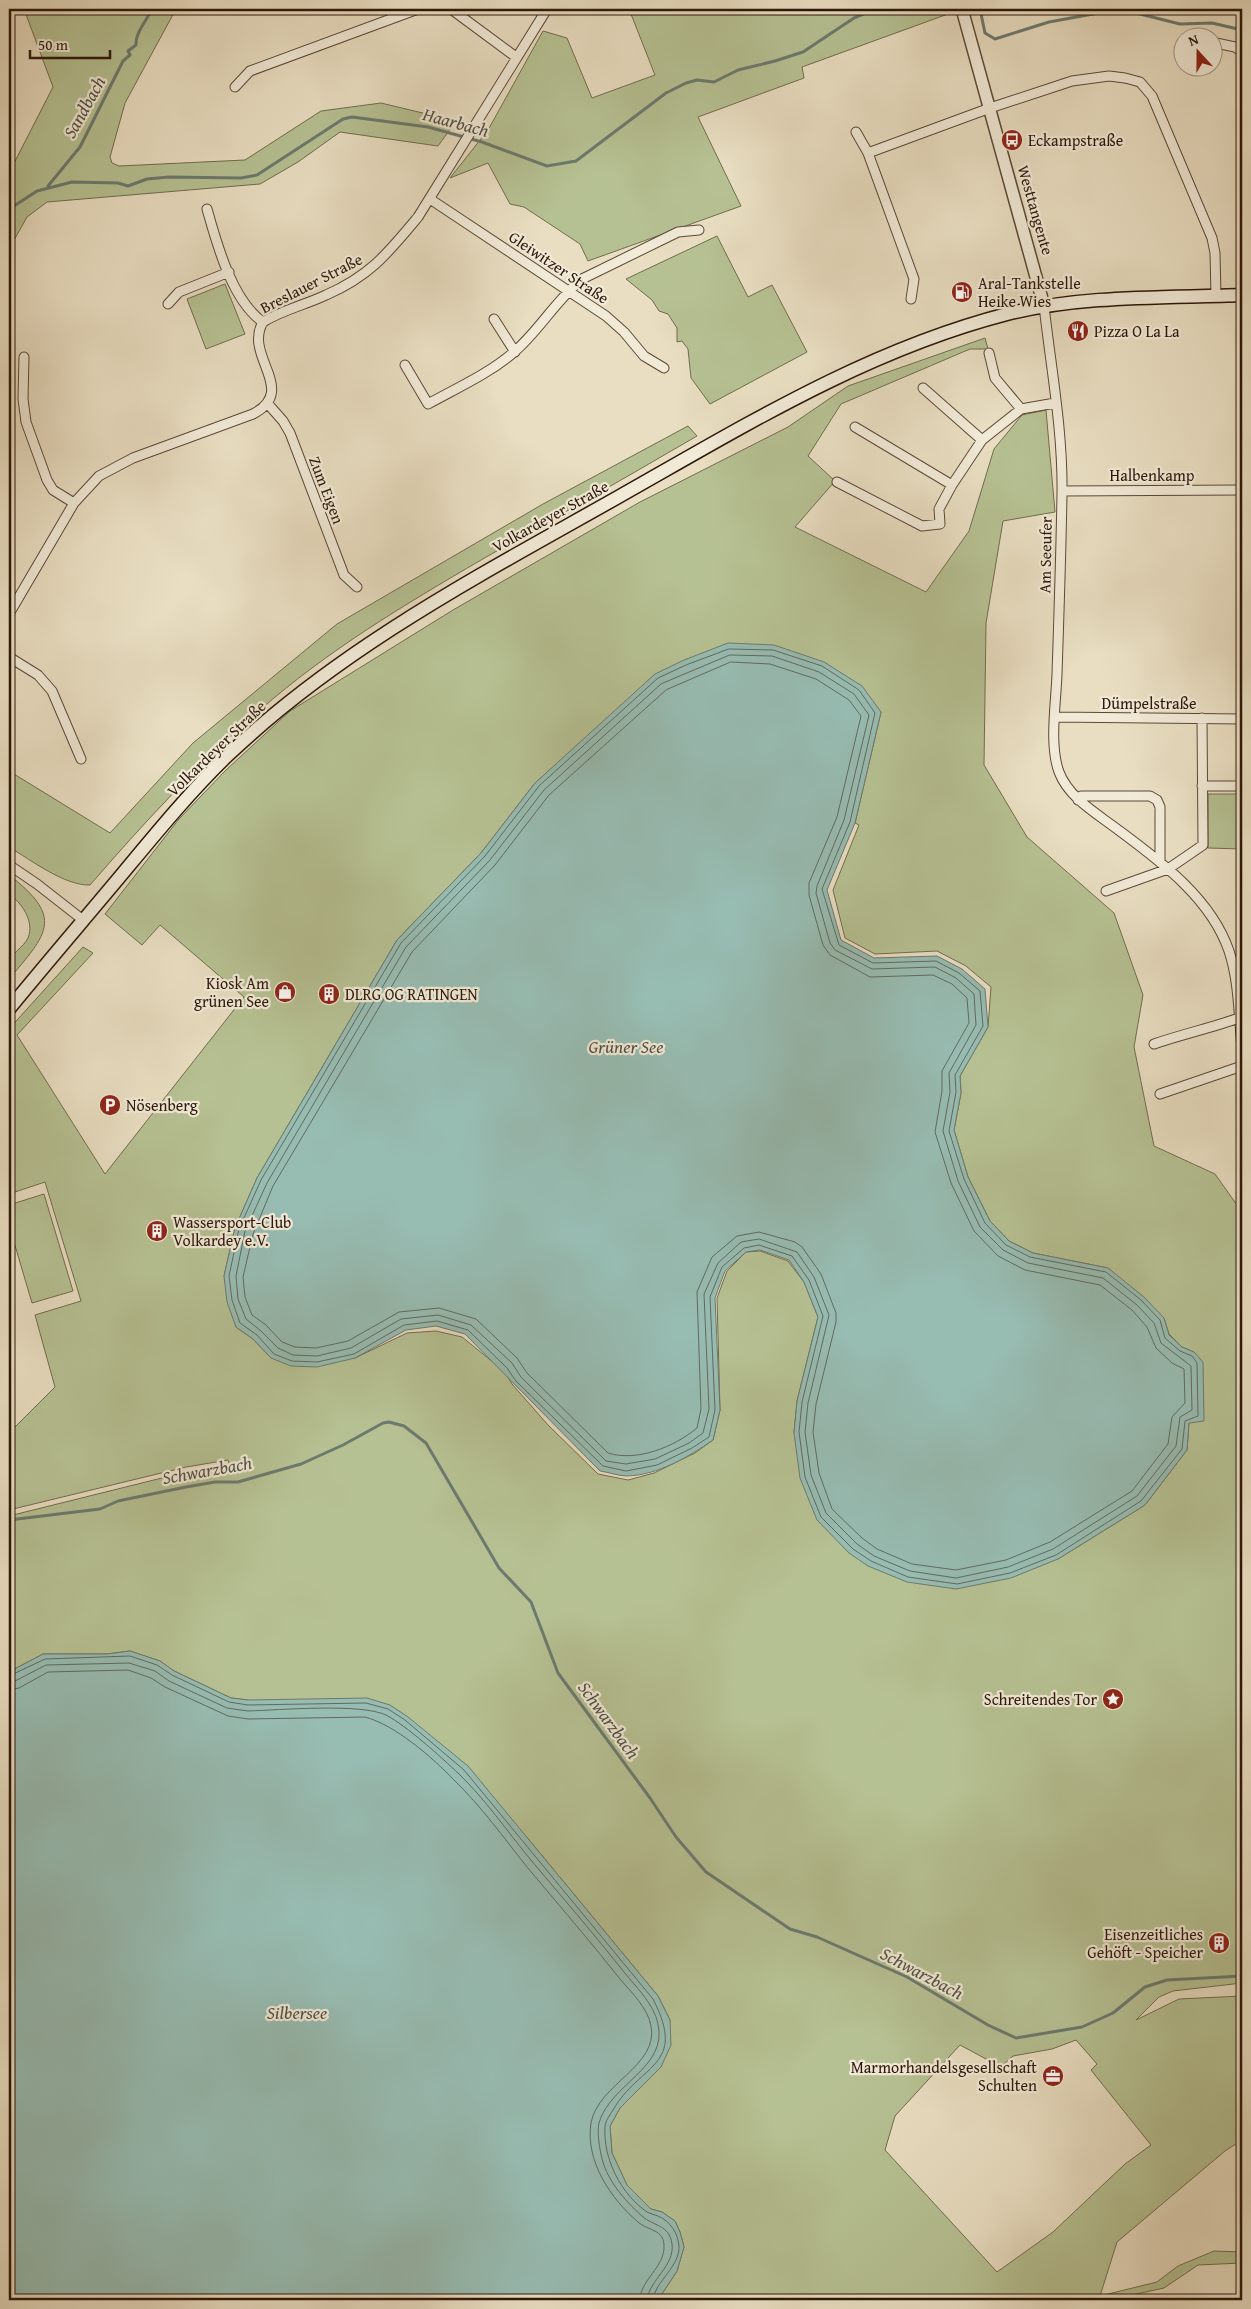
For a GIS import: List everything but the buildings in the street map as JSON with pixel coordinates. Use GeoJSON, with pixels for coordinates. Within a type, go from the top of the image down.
{"type":"FeatureCollection","features":[{"type":"Feature","properties":{"kind":"main road","name":"Volkardeyer Straße"},"geometry":{"type":"LineString","coordinates":[[9,1009],[188,794],[227,756],[314,682],[390,628],[498,565],[828,380],[924,339],[1009,313],[1044,306],[1151,297],[1242,295]]}},
{"type":"Feature","properties":{"kind":"street"},"geometry":{"type":"LineString","coordinates":[[235,87],[250,72],[418,9]]}},
{"type":"Feature","properties":{"kind":"street"},"geometry":{"type":"LineString","coordinates":[[451,9],[516,57]]}},
{"type":"Feature","properties":{"kind":"street","name":"Breslauer Straße"},"geometry":{"type":"LineString","coordinates":[[268,404],[272,394],[272,384],[257,337],[263,322],[271,317],[326,296],[374,268],[418,217],[547,9]]}},
{"type":"Feature","properties":{"kind":"street","name":"Westtangente"},"geometry":{"type":"LineString","coordinates":[[962,9],[1044,306]]}},
{"type":"Feature","properties":{"kind":"street"},"geometry":{"type":"LineString","coordinates":[[1224,44],[1235,46],[1242,52]]}},
{"type":"Feature","properties":{"kind":"street"},"geometry":{"type":"LineString","coordinates":[[868,153],[990,108],[1072,81],[1110,76],[1140,82],[1152,96],[1212,238],[1215,253],[1216,296]]}},
{"type":"Feature","properties":{"kind":"street"},"geometry":{"type":"LineString","coordinates":[[856,132],[868,153],[914,279],[911,299]]}},
{"type":"Feature","properties":{"kind":"street","name":"Gleiwitzer Straße"},"geometry":{"type":"LineString","coordinates":[[430,199],[606,316],[624,332],[644,356],[664,368]]}},
{"type":"Feature","properties":{"kind":"street"},"geometry":{"type":"LineString","coordinates":[[207,209],[229,272],[248,310],[263,322]]}},
{"type":"Feature","properties":{"kind":"street"},"geometry":{"type":"LineString","coordinates":[[405,365],[428,404],[466,384],[514,352],[568,290],[582,279],[678,232],[699,230]]}},
{"type":"Feature","properties":{"kind":"street"},"geometry":{"type":"LineString","coordinates":[[168,304],[179,292],[229,272]]}},
{"type":"Feature","properties":{"kind":"street","name":"Am Seeufer"},"geometry":{"type":"LineString","coordinates":[[1044,306],[1055,403],[1062,491],[1055,718],[1056,757],[1059,770],[1064,782],[1078,800],[1168,869],[1200,904],[1222,936],[1233,965],[1242,1049]]}},
{"type":"Feature","properties":{"kind":"street"},"geometry":{"type":"LineString","coordinates":[[494,319],[514,352]]}},
{"type":"Feature","properties":{"kind":"street"},"geometry":{"type":"LineString","coordinates":[[988,353],[995,378],[1020,409]]}},
{"type":"Feature","properties":{"kind":"street"},"geometry":{"type":"LineString","coordinates":[[24,357],[23,399],[26,422],[47,480],[53,490],[74,503]]}},
{"type":"Feature","properties":{"kind":"street"},"geometry":{"type":"LineString","coordinates":[[923,388],[982,440]]}},
{"type":"Feature","properties":{"kind":"street"},"geometry":{"type":"LineString","coordinates":[[838,482],[922,526],[940,524],[939,509],[952,485],[982,440],[1020,409],[1055,403]]}},
{"type":"Feature","properties":{"kind":"street"},"geometry":{"type":"LineString","coordinates":[[9,614],[74,503],[99,476],[116,466],[253,414],[268,404]]}},
{"type":"Feature","properties":{"kind":"street","name":"Zum Eigen"},"geometry":{"type":"LineString","coordinates":[[268,404],[283,421],[290,434],[344,575],[357,587]]}},
{"type":"Feature","properties":{"kind":"street"},"geometry":{"type":"LineString","coordinates":[[855,427],[952,485]]}},
{"type":"Feature","properties":{"kind":"street","name":"Halbenkamp"},"geometry":{"type":"LineString","coordinates":[[1062,491],[1242,490]]}},
{"type":"Feature","properties":{"kind":"street"},"geometry":{"type":"LineString","coordinates":[[9,657],[38,675],[52,691],[81,758]]}},
{"type":"Feature","properties":{"kind":"street","name":"Dümpelstraße"},"geometry":{"type":"LineString","coordinates":[[1055,718],[1242,719]]}},
{"type":"Feature","properties":{"kind":"street"},"geometry":{"type":"LineString","coordinates":[[1106,891],[1168,869],[1203,845],[1202,718]]}},
{"type":"Feature","properties":{"kind":"street"},"geometry":{"type":"LineString","coordinates":[[1202,786],[1242,786]]}},
{"type":"Feature","properties":{"kind":"street"},"geometry":{"type":"LineString","coordinates":[[1078,800],[1081,796],[1150,796],[1157,800],[1160,807],[1160,861]]}},
{"type":"Feature","properties":{"kind":"street"},"geometry":{"type":"LineString","coordinates":[[9,865],[83,920]]}},
{"type":"Feature","properties":{"kind":"street"},"geometry":{"type":"LineString","coordinates":[[1154,1044],[1185,1033],[1202,1032],[1239,1018]]}},
{"type":"Feature","properties":{"kind":"street"},"geometry":{"type":"LineString","coordinates":[[1160,1094],[1242,1066]]}},
{"type":"Feature","properties":{"kind":"green space"},"geometry":{"type":"Polygon","coordinates":[[[24,9],[176,9],[125,103],[110,157],[112,163],[119,166],[245,160],[321,111],[381,103],[456,121],[438,146],[340,132],[298,162],[260,184],[47,202],[27,217],[9,249],[9,173],[53,87],[24,9]]]}},
{"type":"Feature","properties":{"kind":"green space"},"geometry":{"type":"Polygon","coordinates":[[[629,9],[946,9],[948,14],[802,67],[804,78],[698,117],[741,206],[588,261],[580,244],[524,207],[510,204],[488,163],[450,178],[488,130],[543,31],[567,38],[592,98],[655,75],[629,9]]]}},
{"type":"Feature","properties":{"kind":"green space"},"geometry":{"type":"Polygon","coordinates":[[[717,236],[748,297],[772,285],[807,352],[710,404],[691,378],[688,349],[682,341],[677,342],[677,328],[668,314],[659,311],[652,300],[626,279],[717,236]]]}},
{"type":"Feature","properties":{"kind":"green space"},"geometry":{"type":"Polygon","coordinates":[[[225,284],[245,334],[206,349],[187,299],[225,284]]]}},
{"type":"Feature","properties":{"kind":"green space"},"geometry":{"type":"Polygon","coordinates":[[[985,338],[988,349],[970,349],[841,404],[808,456],[835,481],[795,527],[926,592],[969,531],[994,449],[1022,415],[1046,410],[1055,512],[1003,521],[986,623],[984,765],[1027,837],[1114,913],[1143,995],[1134,1047],[1154,1146],[1215,1174],[1242,1212],[1242,1983],[1173,1991],[1159,1997],[1136,2020],[1179,1999],[1242,1996],[1242,2140],[1225,2151],[1117,2242],[1100,2296],[1157,2282],[1178,2266],[1214,2251],[1242,2252],[1242,2263],[1198,2265],[1164,2288],[1109,2300],[658,2300],[677,2271],[684,2247],[680,2232],[675,2221],[662,2212],[651,2209],[627,2185],[612,2153],[610,2126],[620,2108],[661,2067],[670,2020],[658,1996],[525,1835],[248,1700],[231,1698],[174,1671],[160,1661],[130,1651],[107,1654],[43,1654],[9,1672],[9,1516],[186,1472],[230,1466],[228,1460],[186,1467],[9,1510],[9,1429],[11,1431],[55,1387],[35,1315],[81,1301],[45,1182],[9,1194],[9,1029],[83,947],[93,953],[17,1035],[105,1174],[244,997],[160,925],[142,945],[105,914],[179,819],[226,770],[290,711],[453,610],[640,502],[788,427],[848,386],[985,338]],[[881,712],[589,736],[535,783],[481,853],[397,940],[257,1178],[235,1228],[224,1276],[236,1327],[253,1339],[271,1358],[355,1358],[407,1333],[436,1331],[462,1337],[504,1371],[512,1384],[548,1425],[598,1474],[628,1480],[654,1473],[695,1453],[713,1440],[720,1410],[717,1298],[727,1271],[746,1252],[760,1251],[788,1261],[804,1282],[818,1317],[797,1401],[794,1433],[1058,1559],[1145,1505],[1187,1450],[1194,1352],[1182,1347],[1169,1334],[1164,1318],[1108,1268],[1033,1253],[1009,1241],[990,1221],[968,1177],[954,1130],[961,1093],[960,1076],[988,1027],[991,987],[966,966],[937,951],[875,954],[845,938],[833,890],[859,825],[855,823],[881,712]],[[1076,2040],[1052,2049],[1013,2056],[1001,2067],[960,2045],[895,2116],[885,2150],[997,2272],[1053,2232],[1125,2164],[1151,2145],[1091,2070],[1097,2064],[1076,2040]]]}},
{"type":"Feature","properties":{"kind":"green space"},"geometry":{"type":"Polygon","coordinates":[[[688,426],[697,436],[423,594],[339,648],[312,668],[260,710],[193,773],[90,885],[80,884],[59,877],[9,847],[9,771],[110,833],[193,743],[337,624],[543,504],[688,426]]]}},
{"type":"Feature","properties":{"kind":"green space"},"geometry":{"type":"Polygon","coordinates":[[[1208,794],[1242,794],[1242,849],[1208,848],[1208,794]]]}},
{"type":"Feature","properties":{"kind":"green space"},"geometry":{"type":"Polygon","coordinates":[[[9,875],[27,890],[38,903],[44,915],[44,926],[33,950],[9,979],[10,959],[28,938],[30,925],[22,907],[9,894],[9,875]]]}},
{"type":"Feature","properties":{"kind":"green space"},"geometry":{"type":"Polygon","coordinates":[[[44,1194],[73,1291],[32,1303],[9,1225],[9,1205],[44,1194]]]}},
{"type":"Feature","properties":{"kind":"water","name":"Grüner See"},"geometry":{"type":"Polygon","coordinates":[[[728,643],[774,645],[824,662],[862,686],[881,712],[855,823],[827,890],[841,940],[874,958],[937,956],[962,969],[985,989],[988,1027],[960,1076],[961,1093],[954,1130],[968,1177],[990,1221],[1009,1241],[1033,1253],[1108,1268],[1144,1297],[1164,1318],[1169,1335],[1182,1347],[1194,1352],[1203,1362],[1204,1421],[1189,1423],[1187,1450],[1145,1505],[1058,1559],[1011,1578],[956,1589],[907,1582],[868,1566],[849,1553],[817,1520],[800,1478],[794,1433],[797,1401],[818,1317],[804,1282],[789,1260],[760,1250],[746,1252],[725,1271],[715,1298],[720,1410],[713,1440],[683,1459],[661,1469],[627,1476],[600,1471],[465,1334],[436,1326],[406,1330],[355,1358],[317,1367],[291,1366],[271,1358],[253,1339],[236,1327],[227,1302],[224,1276],[235,1228],[257,1178],[397,940],[481,853],[535,783],[655,674],[684,660],[728,643]]]}},
{"type":"Feature","properties":{"kind":"water","name":"Silbersee"},"geometry":{"type":"Polygon","coordinates":[[[130,1651],[160,1661],[174,1671],[231,1698],[248,1700],[367,1698],[390,1705],[408,1717],[468,1766],[658,1996],[670,2020],[671,2045],[661,2067],[620,2108],[610,2126],[612,2153],[627,2185],[651,2209],[662,2212],[675,2221],[680,2232],[684,2247],[677,2271],[658,2300],[9,2300],[9,1672],[43,1654],[107,1654],[130,1651]]]}},
{"type":"Feature","properties":{"kind":"waterway","name":"Sandbach"},"geometry":{"type":"LineString","coordinates":[[48,186],[80,147],[123,61],[130,55],[128,51],[136,45],[139,31],[152,9]]}},
{"type":"Feature","properties":{"kind":"waterway","name":"Haarbach"},"geometry":{"type":"LineString","coordinates":[[9,212],[14,206],[37,191],[72,182],[118,183],[128,186],[147,179],[169,177],[241,178],[257,175],[343,119],[352,117],[428,127],[482,142],[547,166],[576,161],[666,93],[686,83],[697,80],[714,82],[738,70],[803,52],[854,18],[875,9]]}},
{"type":"Feature","properties":{"kind":"waterway","name":"Haarbach"},"geometry":{"type":"LineString","coordinates":[[980,9],[985,33],[995,39],[1049,22],[1104,12],[1132,12],[1180,24],[1212,23],[1242,30]]}},
{"type":"Feature","properties":{"kind":"waterway","name":"Schwarzbach"},"geometry":{"type":"LineString","coordinates":[[9,1520],[100,1509],[118,1501],[186,1487],[215,1482],[238,1482],[301,1464],[343,1445],[383,1423],[389,1422],[404,1426],[426,1443],[499,1568],[531,1602],[558,1673],[650,1798],[676,1837],[706,1872],[790,1929],[817,1937],[907,1977],[988,2025],[1016,2038],[1082,2027],[1113,2013],[1145,1987],[1167,1980],[1242,1976]]}},
{"type":"Feature","properties":{"kind":"place","name":"Eckampstraße"},"geometry":{"type":"Point","coordinates":[1012,140]}},
{"type":"Feature","properties":{"kind":"place","name":"Aral-Tankstelle Heike Wies"},"geometry":{"type":"Point","coordinates":[962,292]}},
{"type":"Feature","properties":{"kind":"place","name":"Pizza O La La"},"geometry":{"type":"Point","coordinates":[1078,331]}},
{"type":"Feature","properties":{"kind":"place","name":"Kiosk Am grünen See"},"geometry":{"type":"Point","coordinates":[285,992]}},
{"type":"Feature","properties":{"kind":"place","name":"DLRG OG RATINGEN"},"geometry":{"type":"Point","coordinates":[329,994]}},
{"type":"Feature","properties":{"kind":"place","name":"Nösenberg"},"geometry":{"type":"Point","coordinates":[110,1105]}},
{"type":"Feature","properties":{"kind":"place","name":"Wassersport-Club Volkardey e.V."},"geometry":{"type":"Point","coordinates":[157,1231]}},
{"type":"Feature","properties":{"kind":"place","name":"Schreitendes Tor"},"geometry":{"type":"Point","coordinates":[1113,1699]}},
{"type":"Feature","properties":{"kind":"place","name":"Eisenzeitliches Gehöft - Speicher"},"geometry":{"type":"Point","coordinates":[1219,1943]}},
{"type":"Feature","properties":{"kind":"place","name":"Marmorhandelsgesellschaft Schulten"},"geometry":{"type":"Point","coordinates":[1053,2076]}}]}
